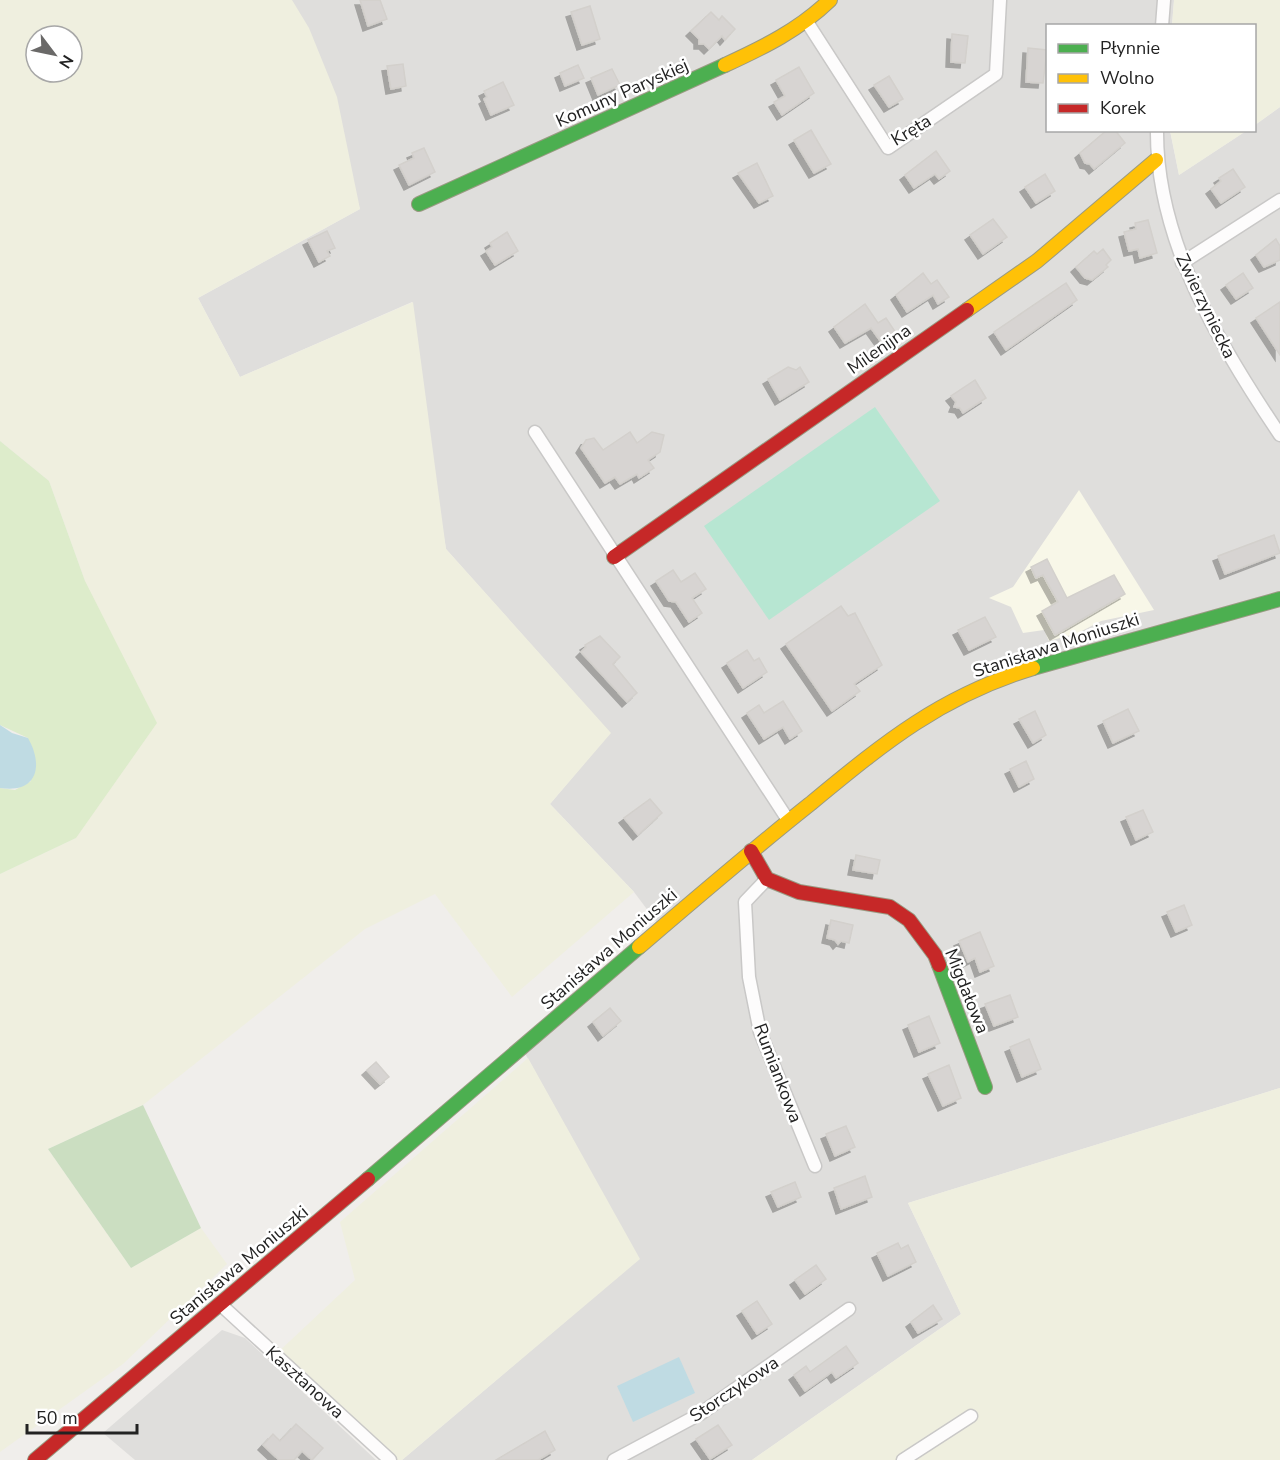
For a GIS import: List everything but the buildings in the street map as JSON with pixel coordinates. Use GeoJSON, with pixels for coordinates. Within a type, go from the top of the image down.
{"type":"FeatureCollection","features":[{"type":"Feature","properties":{"kind":"main road","name":"Komuny Paryskiej"},"geometry":{"type":"LineString","coordinates":[[419,204],[767,46],[807,22],[830,0]]}},
{"type":"Feature","properties":{"kind":"main road","name":"Milenijna"},"geometry":{"type":"LineString","coordinates":[[614,556],[1037,261],[1156,160]]}},
{"type":"Feature","properties":{"kind":"main road","name":"Stanisława Moniuszki"},"geometry":{"type":"LineString","coordinates":[[35,1460],[751,851],[894,735],[948,701],[1003,677],[1092,650],[1280,599]]}},
{"type":"Feature","properties":{"kind":"main road"},"geometry":{"type":"LineString","coordinates":[[751,851],[767,879]]}},
{"type":"Feature","properties":{"kind":"main road","name":"Migdałowa"},"geometry":{"type":"LineString","coordinates":[[767,879],[799,892],[890,907],[909,920],[935,955],[985,1087]]}},
{"type":"Feature","properties":{"kind":"street","name":"Kręta"},"geometry":{"type":"LineString","coordinates":[[807,22],[888,148],[996,74],[1000,0]]}},
{"type":"Feature","properties":{"kind":"street"},"geometry":{"type":"LineString","coordinates":[[1162,24],[1164,0]]}},
{"type":"Feature","properties":{"kind":"street","name":"Zwierzyniecka"},"geometry":{"type":"LineString","coordinates":[[1156,132],[1156,160],[1182,263],[1240,376],[1280,435]]}},
{"type":"Feature","properties":{"kind":"street"},"geometry":{"type":"LineString","coordinates":[[1182,263],[1280,200]]}},
{"type":"Feature","properties":{"kind":"street"},"geometry":{"type":"LineString","coordinates":[[535,432],[788,820]]}},
{"type":"Feature","properties":{"kind":"street","name":"Rumiankowa"},"geometry":{"type":"LineString","coordinates":[[767,879],[745,902],[749,977],[760,1032],[815,1166]]}},
{"type":"Feature","properties":{"kind":"street","name":"Kasztanowa"},"geometry":{"type":"LineString","coordinates":[[220,1304],[390,1460]]}},
{"type":"Feature","properties":{"kind":"street","name":"Storczykowa"},"geometry":{"type":"LineString","coordinates":[[614,1460],[700,1414],[849,1309]]}},
{"type":"Feature","properties":{"kind":"street"},"geometry":{"type":"LineString","coordinates":[[903,1460],[971,1416]]}},
{"type":"Feature","properties":{"kind":"shaded area"},"geometry":{"type":"Polygon","coordinates":[[[291,0],[1174,0],[1172,24],[1046,24],[1046,132],[1170,132],[1179,175],[1244,132],[1256,132],[1256,124],[1280,107],[1280,1088],[908,1203],[961,1314],[752,1460],[402,1460],[639,1259],[522,1048],[661,928],[634,892],[550,804],[610,733],[446,549],[419,387],[412,302],[240,377],[198,298],[360,209],[291,0]]]}},
{"type":"Feature","properties":{"kind":"shaded area"},"geometry":{"type":"Polygon","coordinates":[[[1079,490],[1154,610],[1101,621],[1078,633],[1049,641],[1044,630],[1023,633],[1011,607],[989,598],[1013,587],[1079,490]]]}},
{"type":"Feature","properties":{"kind":"shaded area"},"geometry":{"type":"Polygon","coordinates":[[[222,1330],[245,1338],[376,1460],[135,1460],[103,1433],[222,1330]]]}},
{"type":"Feature","properties":{"kind":"green space"},"geometry":{"type":"Polygon","coordinates":[[[0,0],[292,0],[309,28],[337,97],[360,209],[198,298],[240,377],[413,302],[446,549],[611,733],[550,804],[634,892],[512,997],[435,894],[365,929],[143,1105],[48,1149],[131,1268],[201,1228],[227,1264],[123,1364],[0,1452],[0,874],[76,838],[85,581],[49,481],[0,441],[0,0]]]}},
{"type":"Feature","properties":{"kind":"green space"},"geometry":{"type":"Polygon","coordinates":[[[1174,0],[1280,0],[1280,107],[1256,124],[1256,24],[1172,24],[1174,0]]]}},
{"type":"Feature","properties":{"kind":"green space"},"geometry":{"type":"Polygon","coordinates":[[[1170,132],[1244,132],[1179,175],[1170,132]]]}},
{"type":"Feature","properties":{"kind":"green space"},"geometry":{"type":"Polygon","coordinates":[[[875,407],[940,501],[769,620],[704,526],[875,407]]]}},
{"type":"Feature","properties":{"kind":"green space"},"geometry":{"type":"Polygon","coordinates":[[[0,441],[49,481],[85,581],[157,723],[76,838],[0,874],[0,788],[15,790],[31,781],[28,738],[0,725],[0,441]]]}},
{"type":"Feature","properties":{"kind":"green space"},"geometry":{"type":"Polygon","coordinates":[[[528,1058],[640,1259],[402,1460],[390,1460],[275,1355],[355,1280],[340,1222],[528,1058]]]}},
{"type":"Feature","properties":{"kind":"green space"},"geometry":{"type":"Polygon","coordinates":[[[1280,1088],[1280,1460],[752,1460],[961,1314],[908,1203],[1280,1088]]]}},
{"type":"Feature","properties":{"kind":"green space"},"geometry":{"type":"Polygon","coordinates":[[[143,1105],[201,1228],[131,1268],[48,1149],[143,1105]]]}},
{"type":"Feature","properties":{"kind":"water"},"geometry":{"type":"Polygon","coordinates":[[[0,725],[12,733],[28,738],[33,748],[36,758],[34,776],[22,787],[0,788],[0,725]]]}},
{"type":"Feature","properties":{"kind":"water"},"geometry":{"type":"Polygon","coordinates":[[[679,1357],[695,1393],[633,1422],[617,1386],[679,1357]]]}},
{"type":"Feature","properties":{"kind":"traffic: fast"},"geometry":{"type":"LineString","coordinates":[[419,204],[725,65]]}},
{"type":"Feature","properties":{"kind":"traffic: fast"},"geometry":{"type":"LineString","coordinates":[[1033,668],[1280,599]]}},
{"type":"Feature","properties":{"kind":"traffic: fast"},"geometry":{"type":"LineString","coordinates":[[368,1179],[639,947]]}},
{"type":"Feature","properties":{"kind":"traffic: fast"},"geometry":{"type":"LineString","coordinates":[[939,965],[985,1087]]}},
{"type":"Feature","properties":{"kind":"traffic: slow"},"geometry":{"type":"LineString","coordinates":[[725,65],[793,29],[830,0]]}},
{"type":"Feature","properties":{"kind":"traffic: slow"},"geometry":{"type":"LineString","coordinates":[[967,310],[1037,261],[1156,160]]}},
{"type":"Feature","properties":{"kind":"traffic: slow"},"geometry":{"type":"LineString","coordinates":[[639,947],[767,839],[888,742],[914,724],[969,693],[1033,668]]}},
{"type":"Feature","properties":{"kind":"traffic: jam"},"geometry":{"type":"LineString","coordinates":[[614,557],[967,310]]}},
{"type":"Feature","properties":{"kind":"traffic: jam"},"geometry":{"type":"LineString","coordinates":[[751,851],[767,879],[799,892],[890,907],[909,920],[935,955],[939,965]]}},
{"type":"Feature","properties":{"kind":"traffic: jam"},"geometry":{"type":"LineString","coordinates":[[35,1460],[368,1179]]}}]}
